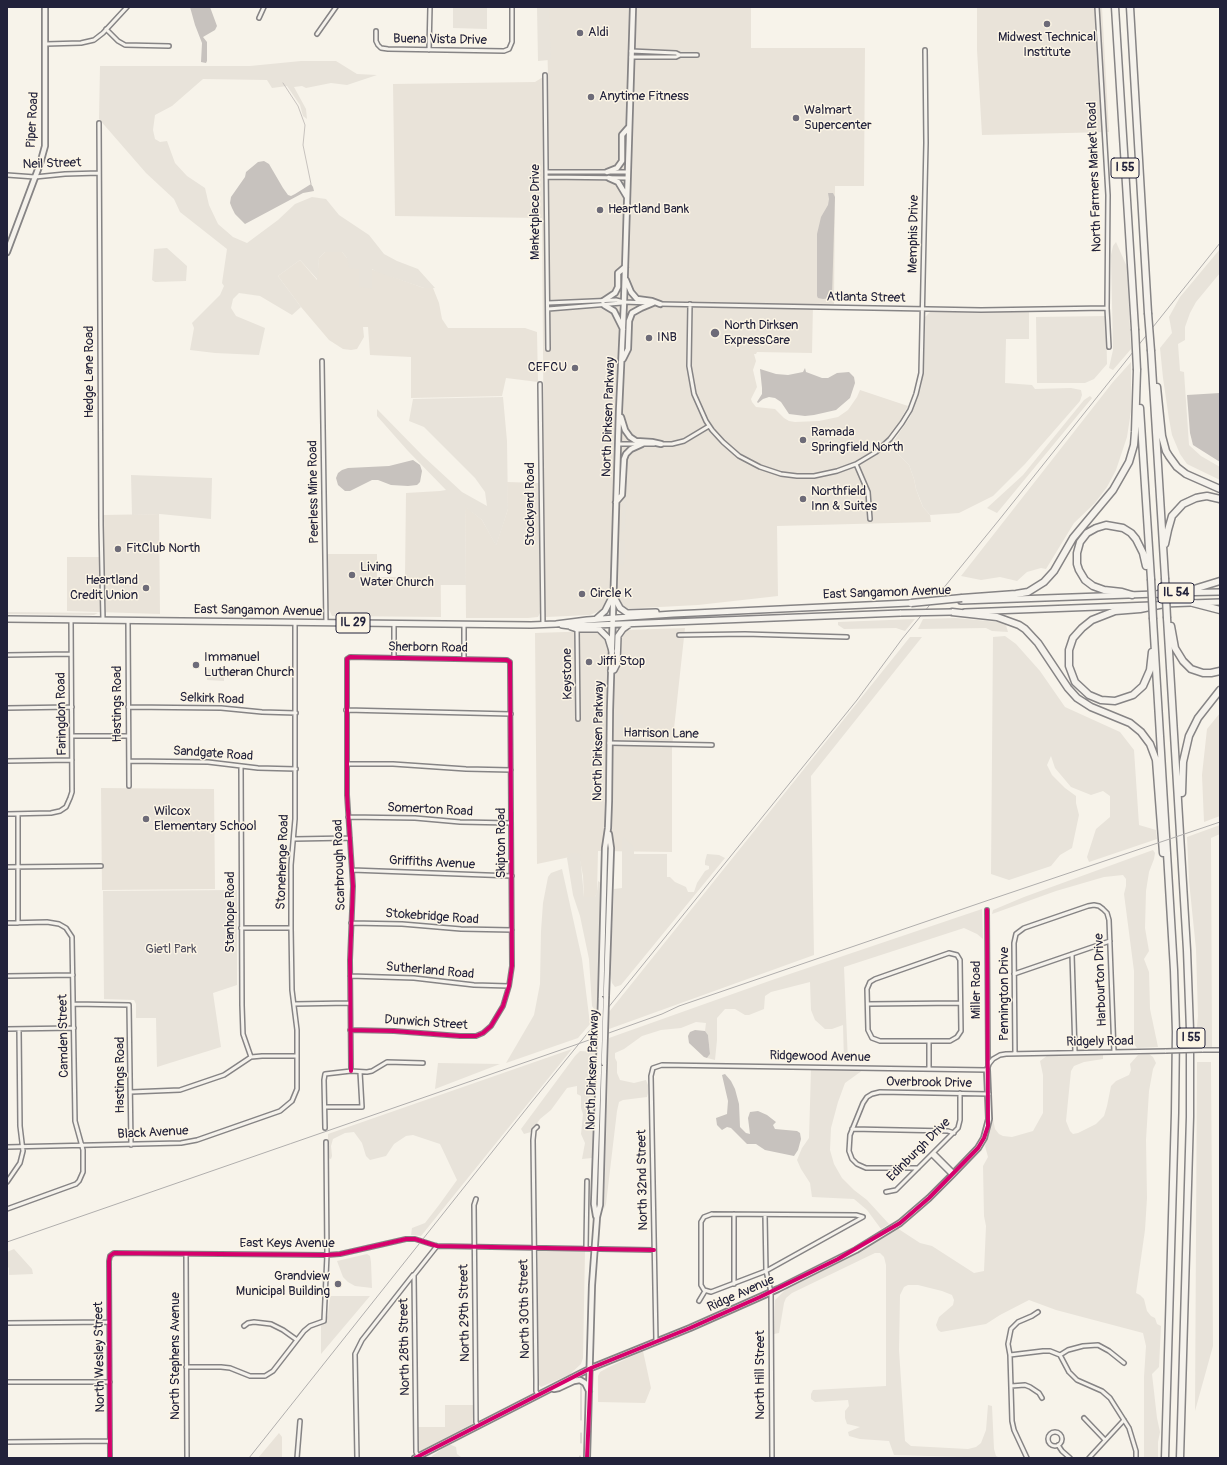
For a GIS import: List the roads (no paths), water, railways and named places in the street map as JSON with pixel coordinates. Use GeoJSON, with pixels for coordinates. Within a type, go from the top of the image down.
{"type":"FeatureCollection","features":[{"type":"Feature","properties":{"kind":"highway","name":"I 55"},"geometry":{"type":"LineString","coordinates":[[1115,7],[1174,970],[1176,1074],[1165,1458]]}},
{"type":"Feature","properties":{"kind":"highway","name":"I 55"},"geometry":{"type":"LineString","coordinates":[[1130,7],[1148,313],[1152,353],[1189,991],[1190,1071],[1180,1458]]}},
{"type":"Feature","properties":{"kind":"highway"},"geometry":{"type":"LineString","coordinates":[[1152,353],[1154,357],[1162,436],[1166,451],[1174,463],[1182,471],[1220,489]]}},
{"type":"Feature","properties":{"kind":"highway"},"geometry":{"type":"LineString","coordinates":[[910,603],[1021,594],[1039,586],[1054,571],[1072,538],[1113,490],[1129,462],[1134,445],[1137,370]]}},
{"type":"Feature","properties":{"kind":"highway"},"geometry":{"type":"LineString","coordinates":[[1163,556],[1170,522],[1178,509],[1183,504],[1196,498],[1207,496],[1220,499]]}},
{"type":"Feature","properties":{"kind":"highway"},"geometry":{"type":"LineString","coordinates":[[1132,595],[1104,590],[1093,586],[1085,580],[1079,570],[1077,553],[1080,542],[1088,534],[1096,528],[1106,525],[1117,526],[1131,533],[1142,549],[1150,579]]}},
{"type":"Feature","properties":{"kind":"highway"},"geometry":{"type":"LineString","coordinates":[[1158,594],[1174,590],[1194,589],[1220,581]]}},
{"type":"Feature","properties":{"kind":"highway"},"geometry":{"type":"LineString","coordinates":[[1193,603],[1220,610]]}},
{"type":"Feature","properties":{"kind":"highway"},"geometry":{"type":"LineString","coordinates":[[1154,630],[1151,641],[1152,654],[1150,670],[1146,681],[1136,693],[1121,700],[1101,700],[1088,695],[1075,682],[1070,672],[1068,655],[1074,638],[1082,628],[1098,617],[1114,611],[1140,609],[1164,604]]}},
{"type":"Feature","properties":{"kind":"highway"},"geometry":{"type":"LineString","coordinates":[[952,612],[997,617],[1013,622],[1025,629],[1038,643],[1068,688],[1077,698],[1091,707],[1130,723],[1144,736],[1150,744],[1156,760],[1164,872],[1168,885]]}},
{"type":"Feature","properties":{"kind":"highway"},"geometry":{"type":"LineString","coordinates":[[1167,618],[1171,627],[1178,655],[1191,669],[1203,673],[1220,671]]}},
{"type":"Feature","properties":{"kind":"highway"},"geometry":{"type":"LineString","coordinates":[[1180,828],[1183,762],[1186,746],[1198,718],[1209,702],[1220,690]]}},
{"type":"Feature","properties":{"kind":"main road","name":"East Sangamon Avenue"},"geometry":{"type":"LineString","coordinates":[[961,600],[1220,592]]}},
{"type":"Feature","properties":{"kind":"main road"},"geometry":{"type":"LineString","coordinates":[[614,595],[620,608],[627,613],[659,612],[673,614]]}},
{"type":"Feature","properties":{"kind":"main road"},"geometry":{"type":"LineString","coordinates":[[595,619],[604,611],[614,595]]}},
{"type":"Feature","properties":{"kind":"main road","name":"East Sangamon Avenue"},"geometry":{"type":"LineString","coordinates":[[7,619],[543,625],[595,619],[631,624],[1220,602]]}},
{"type":"Feature","properties":{"kind":"main road","name":"East Sangamon Avenue"},"geometry":{"type":"LineString","coordinates":[[556,624],[570,626],[673,614],[910,603]]}},
{"type":"Feature","properties":{"kind":"main road"},"geometry":{"type":"LineString","coordinates":[[611,671],[617,664],[618,636],[623,629],[631,624]]}},
{"type":"Feature","properties":{"kind":"main road"},"geometry":{"type":"LineString","coordinates":[[570,626],[577,630],[599,629],[608,638],[612,651]]}},
{"type":"Feature","properties":{"kind":"street","name":"Piper Road"},"geometry":{"type":"LineString","coordinates":[[7,252],[10,238],[35,177],[44,151],[46,140],[45,7]]}},
{"type":"Feature","properties":{"kind":"street"},"geometry":{"type":"LineString","coordinates":[[46,44],[89,42],[98,38],[127,7]]}},
{"type":"Feature","properties":{"kind":"street"},"geometry":{"type":"LineString","coordinates":[[259,18],[264,7]]}},
{"type":"Feature","properties":{"kind":"street"},"geometry":{"type":"LineString","coordinates":[[317,34],[336,7]]}},
{"type":"Feature","properties":{"kind":"street"},"geometry":{"type":"LineString","coordinates":[[429,50],[430,7]]}},
{"type":"Feature","properties":{"kind":"street","name":"Buena Vista Drive"},"geometry":{"type":"LineString","coordinates":[[376,31],[376,41],[381,48],[388,50],[500,52],[508,49],[512,42],[512,7]]}},
{"type":"Feature","properties":{"kind":"street","name":"North Dirksen Parkway"},"geometry":{"type":"LineString","coordinates":[[597,1217],[594,1204],[606,848],[608,828],[616,502],[633,7]]}},
{"type":"Feature","properties":{"kind":"street","name":"North Farmers Market Road"},"geometry":{"type":"LineString","coordinates":[[1096,7],[1108,195],[1107,308],[1109,347]]}},
{"type":"Feature","properties":{"kind":"street"},"geometry":{"type":"LineString","coordinates":[[106,29],[122,46],[169,46]]}},
{"type":"Feature","properties":{"kind":"street","name":"Memphis Drive"},"geometry":{"type":"LineString","coordinates":[[690,304],[690,377],[696,399],[709,426],[723,442],[739,456],[781,474],[797,476],[819,475],[838,472],[856,464],[876,452],[890,439],[912,406],[920,382],[921,373],[926,143],[925,50]]}},
{"type":"Feature","properties":{"kind":"street"},"geometry":{"type":"LineString","coordinates":[[631,54],[676,57],[680,55],[697,55]]}},
{"type":"Feature","properties":{"kind":"street","name":"Marketplace Drive"},"geometry":{"type":"LineString","coordinates":[[545,75],[548,349]]}},
{"type":"Feature","properties":{"kind":"street","name":"Hedge Lane Road"},"geometry":{"type":"LineString","coordinates":[[99,122],[102,620]]}},
{"type":"Feature","properties":{"kind":"street"},"geometry":{"type":"LineString","coordinates":[[607,172],[617,168],[622,161],[622,135],[629,127]]}},
{"type":"Feature","properties":{"kind":"street"},"geometry":{"type":"LineString","coordinates":[[546,172],[607,172],[628,175]]}},
{"type":"Feature","properties":{"kind":"street","name":"Neil Street"},"geometry":{"type":"LineString","coordinates":[[7,175],[35,177],[99,173]]}},
{"type":"Feature","properties":{"kind":"street"},"geometry":{"type":"LineString","coordinates":[[546,177],[609,178],[628,175]]}},
{"type":"Feature","properties":{"kind":"street"},"geometry":{"type":"LineString","coordinates":[[609,178],[618,182],[627,198]]}},
{"type":"Feature","properties":{"kind":"street"},"geometry":{"type":"LineString","coordinates":[[623,331],[614,310],[604,303],[616,292],[618,287],[618,273],[625,266]]}},
{"type":"Feature","properties":{"kind":"street"},"geometry":{"type":"LineString","coordinates":[[624,277],[631,292],[637,299],[660,304]]}},
{"type":"Feature","properties":{"kind":"street","name":"Atlanta Street"},"geometry":{"type":"LineString","coordinates":[[548,309],[604,303],[616,300],[624,302],[660,304],[922,309],[987,310],[1107,308]]}},
{"type":"Feature","properties":{"kind":"street","name":"Atlanta Street"},"geometry":{"type":"LineString","coordinates":[[548,303],[604,303]]}},
{"type":"Feature","properties":{"kind":"street"},"geometry":{"type":"LineString","coordinates":[[622,361],[628,348],[629,322],[632,313],[653,303]]}},
{"type":"Feature","properties":{"kind":"street","name":"Peerless Mine Road"},"geometry":{"type":"LineString","coordinates":[[322,361],[326,623]]}},
{"type":"Feature","properties":{"kind":"street","name":"Stockyard Road"},"geometry":{"type":"LineString","coordinates":[[540,384],[543,625]]}},
{"type":"Feature","properties":{"kind":"street"},"geometry":{"type":"LineString","coordinates":[[619,411],[625,430],[630,437],[636,440],[661,444]]}},
{"type":"Feature","properties":{"kind":"street"},"geometry":{"type":"LineString","coordinates":[[618,444],[672,444],[684,441],[709,426]]}},
{"type":"Feature","properties":{"kind":"street"},"geometry":{"type":"LineString","coordinates":[[616,502],[622,495],[624,458],[628,451],[642,444]]}},
{"type":"Feature","properties":{"kind":"street"},"geometry":{"type":"LineString","coordinates":[[856,464],[868,492],[870,519]]}},
{"type":"Feature","properties":{"kind":"street","name":"Faringdon Road"},"geometry":{"type":"LineString","coordinates":[[18,814],[51,813],[60,811],[67,808],[72,792],[70,620]]}},
{"type":"Feature","properties":{"kind":"street","name":"Hastings Road"},"geometry":{"type":"LineString","coordinates":[[128,621],[129,786]]}},
{"type":"Feature","properties":{"kind":"street","name":"Stonehenge Road"},"geometry":{"type":"LineString","coordinates":[[292,1101],[297,1089],[297,1030],[292,976],[291,928],[291,865],[295,819],[296,769],[295,623]]}},
{"type":"Feature","properties":{"kind":"street"},"geometry":{"type":"LineString","coordinates":[[394,624],[394,658]]}},
{"type":"Feature","properties":{"kind":"street"},"geometry":{"type":"LineString","coordinates":[[464,625],[464,659]]}},
{"type":"Feature","properties":{"kind":"street","name":"Keystone"},"geometry":{"type":"LineString","coordinates":[[577,630],[578,719]]}},
{"type":"Feature","properties":{"kind":"street"},"geometry":{"type":"LineString","coordinates":[[679,635],[737,634],[847,636]]}},
{"type":"Feature","properties":{"kind":"street"},"geometry":{"type":"LineString","coordinates":[[7,655],[71,654]]}},
{"type":"Feature","properties":{"kind":"street","name":"Sherborn Road"},"geometry":{"type":"LineString","coordinates":[[347,658],[509,660]]}},
{"type":"Feature","properties":{"kind":"street","name":"Scarbrough Road"},"geometry":{"type":"LineString","coordinates":[[347,658],[346,710],[348,817],[352,870],[350,976],[351,1071]]}},
{"type":"Feature","properties":{"kind":"street","name":"Skipton Road"},"geometry":{"type":"LineString","coordinates":[[495,1022],[503,1006],[509,986],[512,966],[511,714],[509,660]]}},
{"type":"Feature","properties":{"kind":"street"},"geometry":{"type":"LineString","coordinates":[[7,708],[72,707]]}},
{"type":"Feature","properties":{"kind":"street","name":"Selkirk Road"},"geometry":{"type":"LineString","coordinates":[[128,707],[221,708],[262,712],[296,713]]}},
{"type":"Feature","properties":{"kind":"street"},"geometry":{"type":"LineString","coordinates":[[346,710],[511,714]]}},
{"type":"Feature","properties":{"kind":"street"},"geometry":{"type":"LineString","coordinates":[[72,736],[128,736]]}},
{"type":"Feature","properties":{"kind":"street","name":"Harrison Lane"},"geometry":{"type":"LineString","coordinates":[[609,743],[712,745]]}},
{"type":"Feature","properties":{"kind":"street"},"geometry":{"type":"LineString","coordinates":[[7,761],[72,760]]}},
{"type":"Feature","properties":{"kind":"street","name":"Sandgate Road"},"geometry":{"type":"LineString","coordinates":[[128,760],[208,762],[241,766],[296,769]]}},
{"type":"Feature","properties":{"kind":"street"},"geometry":{"type":"LineString","coordinates":[[347,764],[410,765],[466,769],[511,770]]}},
{"type":"Feature","properties":{"kind":"street","name":"Stanhope Road"},"geometry":{"type":"LineString","coordinates":[[241,766],[241,928],[243,1034],[251,1058]]}},
{"type":"Feature","properties":{"kind":"street"},"geometry":{"type":"LineString","coordinates":[[7,814],[18,814],[18,923],[7,923]]}},
{"type":"Feature","properties":{"kind":"street","name":"Somerton Road"},"geometry":{"type":"LineString","coordinates":[[348,817],[415,818],[460,822],[511,823]]}},
{"type":"Feature","properties":{"kind":"street","name":"North Dirksen Parkway"},"geometry":{"type":"LineString","coordinates":[[587,1458],[591,1368],[592,1285],[597,1217],[600,1205],[611,848],[608,828]]}},
{"type":"Feature","properties":{"kind":"street"},"geometry":{"type":"LineString","coordinates":[[294,838],[350,838]]}},
{"type":"Feature","properties":{"kind":"street"},"geometry":{"type":"LineString","coordinates":[[7,867],[102,866]]}},
{"type":"Feature","properties":{"kind":"street","name":"Griffiths Avenue"},"geometry":{"type":"LineString","coordinates":[[352,870],[512,876]]}},
{"type":"Feature","properties":{"kind":"street","name":"Harbourton Drive"},"geometry":{"type":"LineString","coordinates":[[1016,934],[1024,928],[1088,906],[1099,906],[1107,913],[1109,920],[1114,1052]]}},
{"type":"Feature","properties":{"kind":"street","name":"Miller Road"},"geometry":{"type":"LineString","coordinates":[[987,910],[988,1070]]}},
{"type":"Feature","properties":{"kind":"street","name":"Camden Street"},"geometry":{"type":"LineString","coordinates":[[7,1208],[76,1184],[79,1181],[82,1172],[82,1146],[75,1121],[72,937],[67,927],[59,924],[18,923]]}},
{"type":"Feature","properties":{"kind":"street","name":"Stokebridge Road"},"geometry":{"type":"LineString","coordinates":[[352,923],[402,924],[461,929],[512,930]]}},
{"type":"Feature","properties":{"kind":"street"},"geometry":{"type":"LineString","coordinates":[[241,928],[291,928]]}},
{"type":"Feature","properties":{"kind":"street","name":"Pennington Drive"},"geometry":{"type":"LineString","coordinates":[[1015,1054],[1014,943],[1016,934]]}},
{"type":"Feature","properties":{"kind":"street"},"geometry":{"type":"LineString","coordinates":[[1014,974],[1110,941]]}},
{"type":"Feature","properties":{"kind":"street"},"geometry":{"type":"LineString","coordinates":[[957,953],[960,960],[960,1003],[961,1031],[959,1038],[950,1041],[880,1041],[874,1040],[869,1033],[867,989],[872,980],[949,954],[957,953]]}},
{"type":"Feature","properties":{"kind":"street"},"geometry":{"type":"LineString","coordinates":[[1072,954],[1075,1052]]}},
{"type":"Feature","properties":{"kind":"street"},"geometry":{"type":"LineString","coordinates":[[7,976],[73,975]]}},
{"type":"Feature","properties":{"kind":"street","name":"Sutherland Road"},"geometry":{"type":"LineString","coordinates":[[350,976],[414,978],[474,985],[509,986]]}},
{"type":"Feature","properties":{"kind":"street"},"geometry":{"type":"LineString","coordinates":[[294,1004],[350,1003]]}},
{"type":"Feature","properties":{"kind":"street"},"geometry":{"type":"LineString","coordinates":[[868,1004],[960,1003]]}},
{"type":"Feature","properties":{"kind":"street","name":"Hastings Road"},"geometry":{"type":"LineString","coordinates":[[74,1004],[129,1005],[131,1145]]}},
{"type":"Feature","properties":{"kind":"street","name":"Dunwich Street"},"geometry":{"type":"LineString","coordinates":[[350,1030],[471,1036],[483,1033],[495,1022]]}},
{"type":"Feature","properties":{"kind":"street"},"geometry":{"type":"LineString","coordinates":[[7,1029],[74,1028]]}},
{"type":"Feature","properties":{"kind":"street"},"geometry":{"type":"LineString","coordinates":[[7,1182],[20,1163],[23,1154],[20,1126],[18,1029]]}},
{"type":"Feature","properties":{"kind":"street"},"geometry":{"type":"LineString","coordinates":[[929,1041],[929,1069]]}},
{"type":"Feature","properties":{"kind":"street","name":"Ridgely Road"},"geometry":{"type":"LineString","coordinates":[[988,1070],[991,1061],[1000,1055],[1075,1052],[1220,1050]]}},
{"type":"Feature","properties":{"kind":"street"},"geometry":{"type":"LineString","coordinates":[[131,1092],[170,1091],[191,1087],[224,1075],[251,1058],[262,1056],[297,1056]]}},
{"type":"Feature","properties":{"kind":"street"},"geometry":{"type":"LineString","coordinates":[[325,1128],[325,1074],[351,1071],[372,1071],[387,1062],[423,1063]]}},
{"type":"Feature","properties":{"kind":"street","name":"Ridgewood Avenue"},"geometry":{"type":"LineString","coordinates":[[653,1068],[662,1065],[988,1070]]}},
{"type":"Feature","properties":{"kind":"street","name":"North 32nd Street"},"geometry":{"type":"LineString","coordinates":[[653,1068],[651,1076],[656,1341]]}},
{"type":"Feature","properties":{"kind":"street","name":"Ridge Avenue"},"geometry":{"type":"LineString","coordinates":[[416,1457],[591,1368],[771,1292],[844,1256],[892,1229],[913,1213],[978,1148],[984,1138],[988,1126],[988,1070]]}},
{"type":"Feature","properties":{"kind":"street"},"geometry":{"type":"LineString","coordinates":[[325,1107],[362,1107],[360,1072]]}},
{"type":"Feature","properties":{"kind":"street","name":"Overbrook Drive"},"geometry":{"type":"LineString","coordinates":[[852,1129],[863,1103],[869,1095],[880,1092],[988,1094]]}},
{"type":"Feature","properties":{"kind":"street","name":"Edinburgh Drive"},"geometry":{"type":"LineString","coordinates":[[886,1192],[896,1190],[954,1133],[960,1125],[960,1093]]}},
{"type":"Feature","properties":{"kind":"street","name":"Black Avenue"},"geometry":{"type":"LineString","coordinates":[[7,1146],[167,1144],[197,1140],[280,1112],[292,1101]]}},
{"type":"Feature","properties":{"kind":"street","name":"North 30th Street"},"geometry":{"type":"LineString","coordinates":[[536,1127],[534,1130],[533,1140],[536,1391],[538,1395]]}},
{"type":"Feature","properties":{"kind":"street"},"geometry":{"type":"LineString","coordinates":[[918,1168],[866,1168],[857,1164],[852,1159],[849,1151],[852,1129],[948,1131],[954,1133]]}},
{"type":"Feature","properties":{"kind":"street"},"geometry":{"type":"LineString","coordinates":[[186,1367],[230,1368],[250,1376],[265,1376],[273,1371],[310,1326],[324,1321],[327,1255],[326,1142]]}},
{"type":"Feature","properties":{"kind":"street"},"geometry":{"type":"LineString","coordinates":[[933,1154],[953,1174]]}},
{"type":"Feature","properties":{"kind":"street"},"geometry":{"type":"LineString","coordinates":[[586,1248],[587,1180]]}},
{"type":"Feature","properties":{"kind":"street","name":"North 29th Street"},"geometry":{"type":"LineString","coordinates":[[476,1199],[474,1205],[474,1246],[476,1422],[478,1426]]}},
{"type":"Feature","properties":{"kind":"street"},"geometry":{"type":"LineString","coordinates":[[709,1214],[734,1214],[856,1215],[863,1217],[766,1271],[711,1292],[705,1291],[701,1285],[702,1219],[709,1214]]}},
{"type":"Feature","properties":{"kind":"street"},"geometry":{"type":"LineString","coordinates":[[734,1214],[734,1284]]}},
{"type":"Feature","properties":{"kind":"street","name":"North Hill Street"},"geometry":{"type":"LineString","coordinates":[[765,1215],[766,1271],[771,1292],[772,1458]]}},
{"type":"Feature","properties":{"kind":"street","name":"East Keys Avenue"},"geometry":{"type":"LineString","coordinates":[[110,1256],[114,1253],[122,1252],[327,1255],[340,1254],[406,1239],[415,1239],[437,1246],[654,1250]]}},
{"type":"Feature","properties":{"kind":"street"},"geometry":{"type":"LineString","coordinates":[[357,1458],[355,1354],[362,1340],[437,1246]]}},
{"type":"Feature","properties":{"kind":"street","name":"North Stephens Avenue"},"geometry":{"type":"LineString","coordinates":[[186,1254],[187,1458]]}},
{"type":"Feature","properties":{"kind":"street","name":"North Wesley Street"},"geometry":{"type":"LineString","coordinates":[[110,1256],[110,1458]]}},
{"type":"Feature","properties":{"kind":"street","name":"North 28th Street"},"geometry":{"type":"LineString","coordinates":[[414,1275],[416,1457]]}},
{"type":"Feature","properties":{"kind":"street"},"geometry":{"type":"LineString","coordinates":[[699,1301],[705,1291]]}},
{"type":"Feature","properties":{"kind":"street"},"geometry":{"type":"LineString","coordinates":[[1027,1458],[1014,1430],[1012,1421],[1010,1354],[1008,1344],[1011,1329],[1018,1322],[1038,1312]]}},
{"type":"Feature","properties":{"kind":"street"},"geometry":{"type":"LineString","coordinates":[[7,1323],[109,1322]]}},
{"type":"Feature","properties":{"kind":"street"},"geometry":{"type":"LineString","coordinates":[[244,1326],[248,1323],[254,1322],[271,1324],[297,1340]]}},
{"type":"Feature","properties":{"kind":"street"},"geometry":{"type":"LineString","coordinates":[[1060,1355],[1068,1350],[1083,1346],[1098,1345],[1109,1350],[1124,1363]]}},
{"type":"Feature","properties":{"kind":"street"},"geometry":{"type":"LineString","coordinates":[[1010,1354],[1050,1351],[1060,1355],[1069,1372],[1077,1380],[1107,1394],[1129,1428],[1136,1450],[1136,1458]]}},
{"type":"Feature","properties":{"kind":"street"},"geometry":{"type":"LineString","coordinates":[[550,1389],[559,1388],[574,1381],[580,1380],[585,1383],[590,1393]]}},
{"type":"Feature","properties":{"kind":"street"},"geometry":{"type":"LineString","coordinates":[[7,1382],[110,1382]]}},
{"type":"Feature","properties":{"kind":"street"},"geometry":{"type":"LineString","coordinates":[[1011,1386],[1025,1385],[1039,1393],[1042,1398]]}},
{"type":"Feature","properties":{"kind":"street"},"geometry":{"type":"LineString","coordinates":[[1084,1418],[1105,1440]]}},
{"type":"Feature","properties":{"kind":"street"},"geometry":{"type":"LineString","coordinates":[[1089,1458],[1124,1420]]}},
{"type":"Feature","properties":{"kind":"street"},"geometry":{"type":"LineString","coordinates":[[297,1458],[300,1421]]}},
{"type":"Feature","properties":{"kind":"street"},"geometry":{"type":"LineString","coordinates":[[1053,1433],[1058,1433],[1062,1437],[1058,1445],[1052,1445],[1049,1441],[1050,1435],[1053,1433]]}},
{"type":"Feature","properties":{"kind":"street"},"geometry":{"type":"LineString","coordinates":[[7,1442],[110,1441]]}},
{"type":"Feature","properties":{"kind":"street"},"geometry":{"type":"LineString","coordinates":[[1058,1445],[1070,1458]]}},
{"type":"Feature","properties":{"kind":"waterway"},"geometry":{"type":"LineString","coordinates":[[283,83],[298,106],[305,125],[303,145],[311,184]]}},
{"type":"Feature","properties":{"kind":"waterway"},"geometry":{"type":"LineString","coordinates":[[917,1205],[945,1178]]}},
{"type":"Feature","properties":{"kind":"waterway"},"geometry":{"type":"LineString","coordinates":[[581,1386],[581,1420]]}},
{"type":"Feature","properties":{"kind":"waterway"},"geometry":{"type":"LineString","coordinates":[[581,1433],[581,1443]]}},
{"type":"Feature","properties":{"kind":"railway"},"geometry":{"type":"LineString","coordinates":[[249,1458],[531,1103],[857,700],[902,639],[1220,243]]}},
{"type":"Feature","properties":{"kind":"railway"},"geometry":{"type":"LineString","coordinates":[[7,1242],[575,1045],[662,1014],[679,1006],[1220,822]]}},
{"type":"Feature","properties":{"kind":"place","name":"Midwest Technical Institute"},"geometry":{"type":"Point","coordinates":[1047,24]}},
{"type":"Feature","properties":{"kind":"place","name":"Aldi"},"geometry":{"type":"Point","coordinates":[580,33]}},
{"type":"Feature","properties":{"kind":"place","name":"Anytime Fitness"},"geometry":{"type":"Point","coordinates":[591,97]}},
{"type":"Feature","properties":{"kind":"place","name":"Walmart Supercenter"},"geometry":{"type":"Point","coordinates":[796,118]}},
{"type":"Feature","properties":{"kind":"place","name":"Heartland Bank"},"geometry":{"type":"Point","coordinates":[600,210]}},
{"type":"Feature","properties":{"kind":"place","name":"North Dirksen ExpressCare"},"geometry":{"type":"Point","coordinates":[715,333]}},
{"type":"Feature","properties":{"kind":"place","name":"INB"},"geometry":{"type":"Point","coordinates":[649,338]}},
{"type":"Feature","properties":{"kind":"place","name":"CEFCU"},"geometry":{"type":"Point","coordinates":[575,368]}},
{"type":"Feature","properties":{"kind":"place","name":"Ramada Springfield North"},"geometry":{"type":"Point","coordinates":[803,440]}},
{"type":"Feature","properties":{"kind":"place","name":"Northfield Inn & Suites"},"geometry":{"type":"Point","coordinates":[803,499]}},
{"type":"Feature","properties":{"kind":"place","name":"FitClub North"},"geometry":{"type":"Point","coordinates":[118,549]}},
{"type":"Feature","properties":{"kind":"place","name":"Living Water Church"},"geometry":{"type":"Point","coordinates":[352,575]}},
{"type":"Feature","properties":{"kind":"place","name":"Heartland Credit Union"},"geometry":{"type":"Point","coordinates":[146,588]}},
{"type":"Feature","properties":{"kind":"place","name":"Circle K"},"geometry":{"type":"Point","coordinates":[582,594]}},
{"type":"Feature","properties":{"kind":"place","name":"Jiffi Stop"},"geometry":{"type":"Point","coordinates":[589,662]}},
{"type":"Feature","properties":{"kind":"place","name":"Immanuel Lutheran Church"},"geometry":{"type":"Point","coordinates":[196,665]}},
{"type":"Feature","properties":{"kind":"place","name":"Wilcox Elementary School"},"geometry":{"type":"Point","coordinates":[146,819]}},
{"type":"Feature","properties":{"kind":"place","name":"Grandview Municipal Building"},"geometry":{"type":"Point","coordinates":[338,1284]}},
{"type":"Feature","properties":{"kind":"park label","name":"Gietl Park"},"geometry":{"type":"Point","coordinates":[171,950]}}]}
